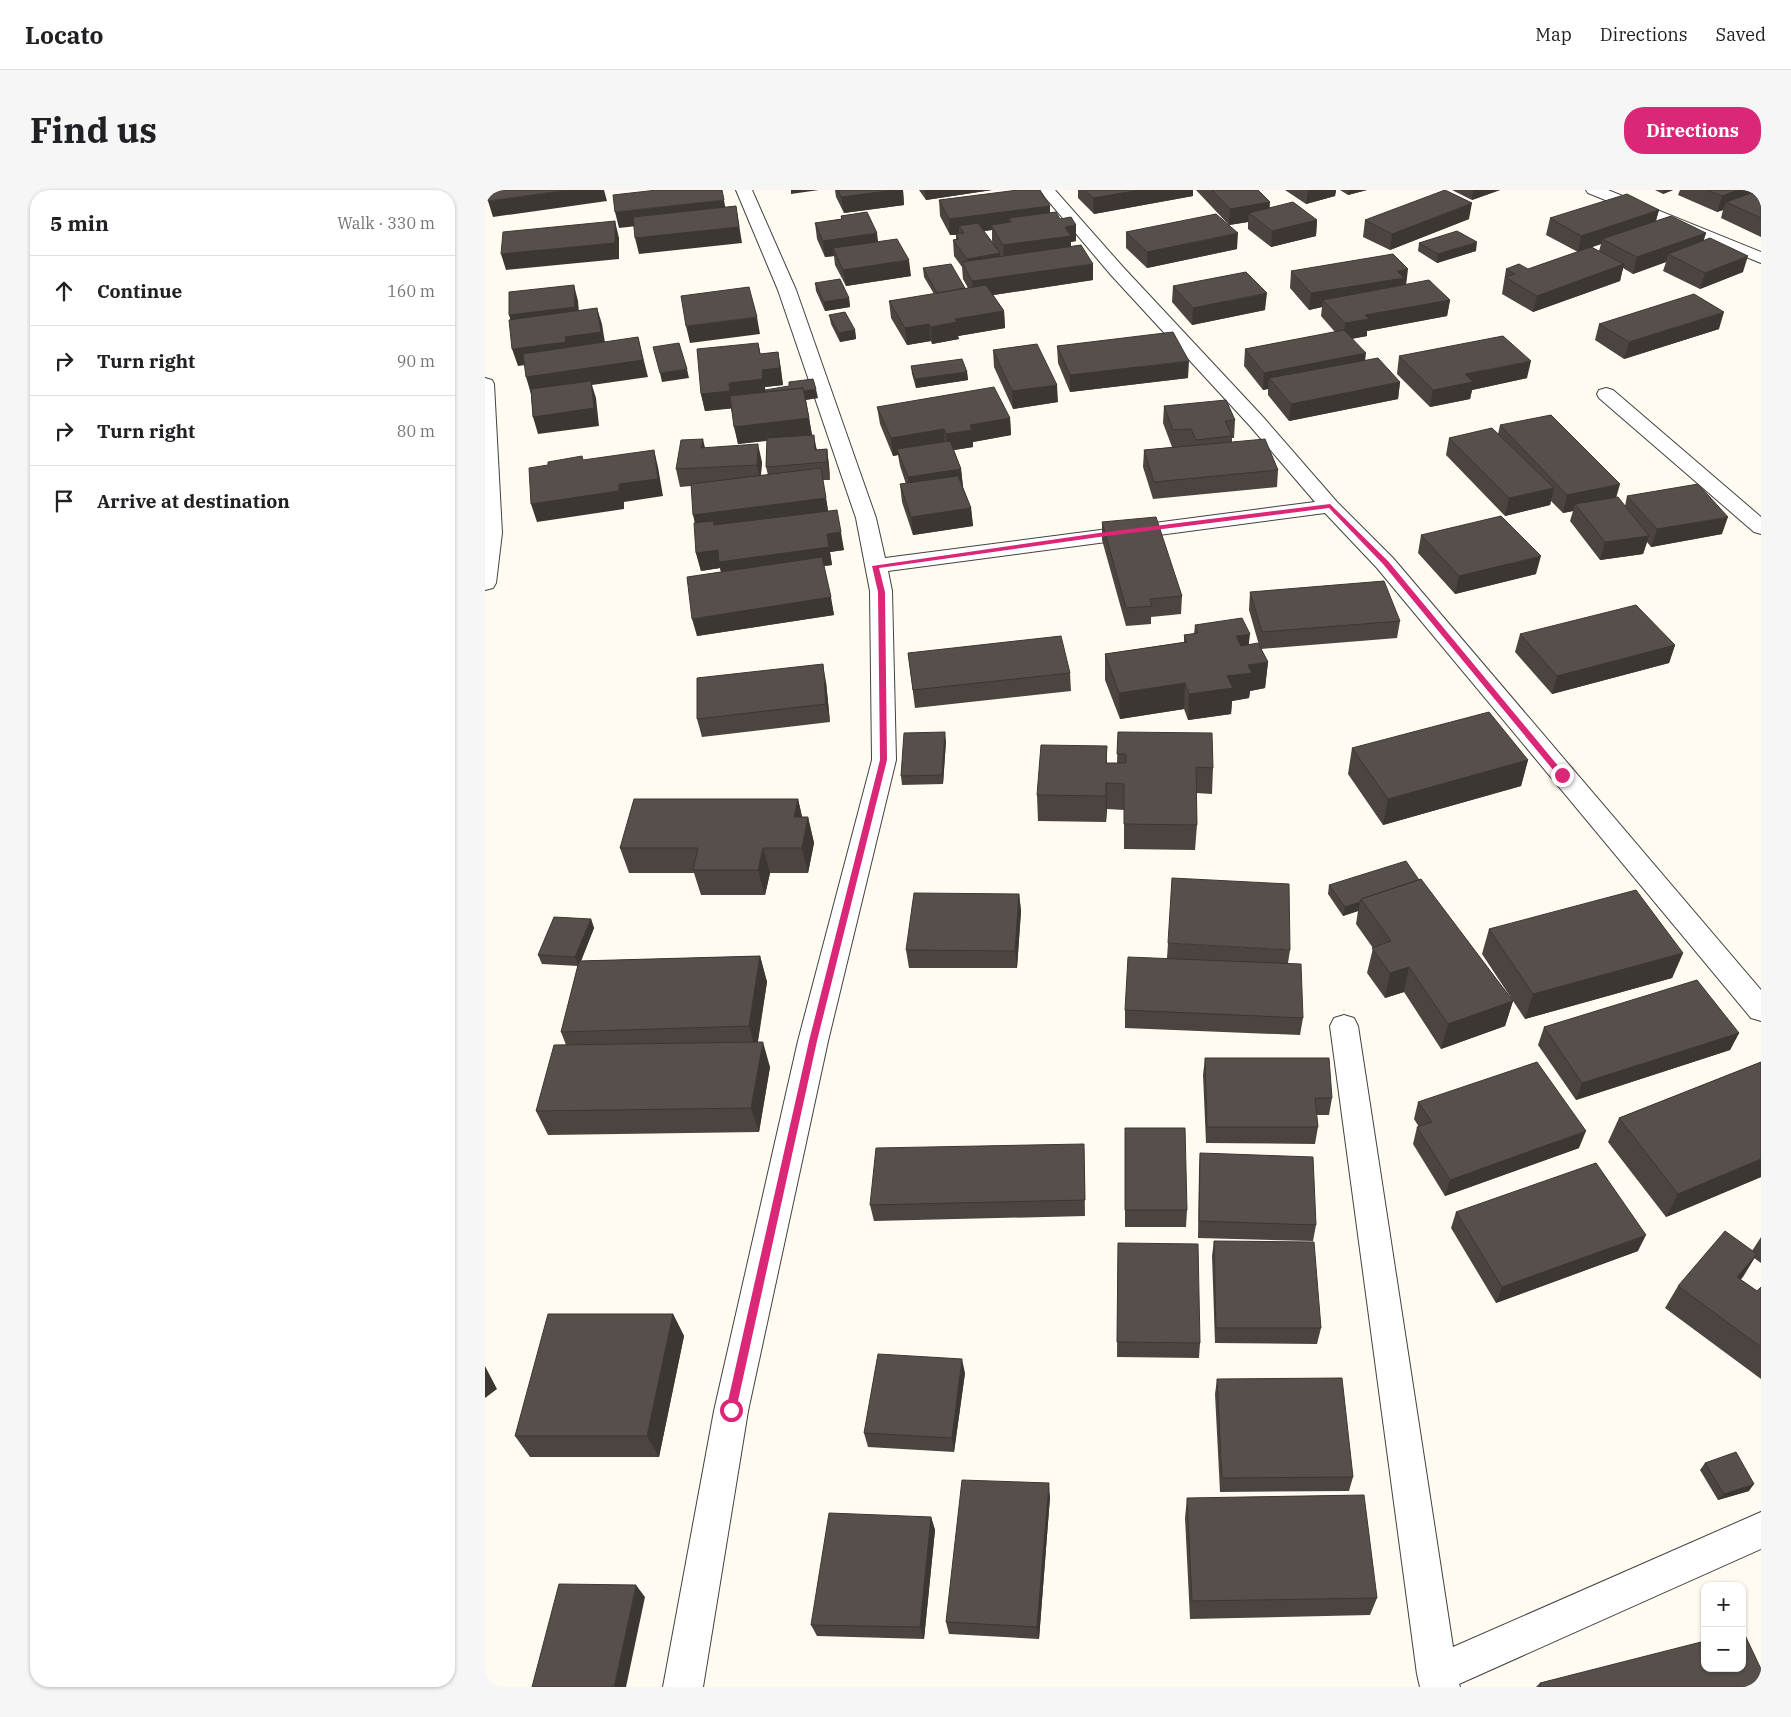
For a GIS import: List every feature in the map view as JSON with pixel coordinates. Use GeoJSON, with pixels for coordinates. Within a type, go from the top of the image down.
{"type":"FeatureCollection","features":[{"type":"Feature","properties":{"kind":"street"},"geometry":{"type":"LineString","coordinates":[[683,1687],[731,1410],[813,1041],[884,760],[881,592],[866,518],[787,290],[744,190]]}},
{"type":"Feature","properties":{"kind":"street"},"geometry":{"type":"LineString","coordinates":[[1594,190],[1761,258]]}},
{"type":"Feature","properties":{"kind":"street"},"geometry":{"type":"LineString","coordinates":[[1052,191],[1117,271],[1257,422],[1330,506],[1385,563],[1761,1010]]}},
{"type":"Feature","properties":{"kind":"street"},"geometry":{"type":"LineString","coordinates":[[485,384],[491,533],[485,583]]}},
{"type":"Feature","properties":{"kind":"street"},"geometry":{"type":"LineString","coordinates":[[1606,394],[1761,528]]}},
{"type":"Feature","properties":{"kind":"street"},"geometry":{"type":"LineString","coordinates":[[876,566],[1099,535],[1330,506]]}},
{"type":"Feature","properties":{"kind":"street"},"geometry":{"type":"LineString","coordinates":[[1344,1026],[1439,1680],[1761,1530]]}},
{"type":"Feature","properties":{"kind":"building"},"geometry":{"type":"Polygon","coordinates":[[[486,190],[567,190],[488,201],[486,190]]]}},
{"type":"Feature","properties":{"kind":"building"},"geometry":{"type":"Polygon","coordinates":[[[657,190],[722,190],[724,200],[615,212],[613,195],[657,190]]]}},
{"type":"Feature","properties":{"kind":"building"},"geometry":{"type":"Polygon","coordinates":[[[838,190],[895,190],[841,197],[838,190]]]}},
{"type":"Feature","properties":{"kind":"building"},"geometry":{"type":"Polygon","coordinates":[[[1018,190],[1040,190],[1050,206],[949,219],[939,200],[1018,190]]]}},
{"type":"Feature","properties":{"kind":"building"},"geometry":{"type":"Polygon","coordinates":[[[1085,190],[1140,190],[1093,198],[1085,190]]]}},
{"type":"Feature","properties":{"kind":"building"},"geometry":{"type":"Polygon","coordinates":[[[1212,190],[1258,190],[1270,202],[1230,209],[1212,190]]]}},
{"type":"Feature","properties":{"kind":"building"},"geometry":{"type":"Polygon","coordinates":[[[1445,190],[1472,203],[1392,234],[1365,220],[1445,190]]]}},
{"type":"Feature","properties":{"kind":"building"},"geometry":{"type":"Polygon","coordinates":[[[1707,190],[1738,190],[1722,196],[1707,190]]]}},
{"type":"Feature","properties":{"kind":"building"},"geometry":{"type":"Polygon","coordinates":[[[1761,190],[1761,218],[1726,202],[1761,190]]]}},
{"type":"Feature","properties":{"kind":"building"},"geometry":{"type":"Polygon","coordinates":[[[1627,194],[1659,210],[1581,236],[1550,218],[1627,194]]]}},
{"type":"Feature","properties":{"kind":"building"},"geometry":{"type":"Polygon","coordinates":[[[1293,202],[1317,220],[1272,231],[1249,213],[1293,202]]]}},
{"type":"Feature","properties":{"kind":"building"},"geometry":{"type":"Polygon","coordinates":[[[736,206],[739,227],[635,238],[633,217],[736,206]]]}},
{"type":"Feature","properties":{"kind":"building"},"geometry":{"type":"Polygon","coordinates":[[[867,212],[877,233],[823,241],[815,223],[842,219],[841,216],[867,212]]]}},
{"type":"Feature","properties":{"kind":"building"},"geometry":{"type":"Polygon","coordinates":[[[1056,212],[1060,219],[1071,217],[1076,225],[1065,227],[1071,236],[1003,245],[991,225],[1011,222],[1009,218],[1056,212]]]}},
{"type":"Feature","properties":{"kind":"building"},"geometry":{"type":"Polygon","coordinates":[[[1216,214],[1238,233],[1147,252],[1126,232],[1216,214]]]}},
{"type":"Feature","properties":{"kind":"building"},"geometry":{"type":"Polygon","coordinates":[[[1671,216],[1706,233],[1637,257],[1602,239],[1671,216]]]}},
{"type":"Feature","properties":{"kind":"building"},"geometry":{"type":"Polygon","coordinates":[[[615,221],[615,243],[501,254],[503,232],[615,221]]]}},
{"type":"Feature","properties":{"kind":"building"},"geometry":{"type":"Polygon","coordinates":[[[978,223],[1000,253],[967,259],[953,240],[959,239],[956,234],[964,233],[959,226],[978,223]]]}},
{"type":"Feature","properties":{"kind":"building"},"geometry":{"type":"Polygon","coordinates":[[[1457,231],[1477,242],[1438,254],[1419,243],[1457,231]]]}},
{"type":"Feature","properties":{"kind":"building"},"geometry":{"type":"Polygon","coordinates":[[[1710,238],[1748,256],[1705,273],[1668,254],[1710,238]]]}},
{"type":"Feature","properties":{"kind":"building"},"geometry":{"type":"Polygon","coordinates":[[[897,239],[909,260],[843,270],[833,248],[897,239]]]}},
{"type":"Feature","properties":{"kind":"building"},"geometry":{"type":"Polygon","coordinates":[[[1081,245],[1093,264],[972,281],[962,262],[1081,245]]]}},
{"type":"Feature","properties":{"kind":"building"},"geometry":{"type":"Polygon","coordinates":[[[1591,247],[1624,264],[1537,296],[1505,277],[1515,274],[1506,269],[1519,264],[1528,269],[1591,247]]]}},
{"type":"Feature","properties":{"kind":"building"},"geometry":{"type":"Polygon","coordinates":[[[1393,254],[1408,269],[1397,271],[1404,278],[1311,293],[1291,271],[1393,254]]]}},
{"type":"Feature","properties":{"kind":"building"},"geometry":{"type":"Polygon","coordinates":[[[951,264],[965,288],[937,293],[923,268],[951,264]]]}},
{"type":"Feature","properties":{"kind":"building"},"geometry":{"type":"Polygon","coordinates":[[[1246,272],[1267,293],[1193,308],[1173,286],[1246,272]]]}},
{"type":"Feature","properties":{"kind":"building"},"geometry":{"type":"Polygon","coordinates":[[[840,279],[849,298],[824,302],[815,283],[840,279]]]}},
{"type":"Feature","properties":{"kind":"building"},"geometry":{"type":"Polygon","coordinates":[[[1429,280],[1450,300],[1365,315],[1369,319],[1345,323],[1323,300],[1429,280]]]}},
{"type":"Feature","properties":{"kind":"building"},"geometry":{"type":"Polygon","coordinates":[[[574,285],[575,307],[509,315],[509,292],[574,285]]]}},
{"type":"Feature","properties":{"kind":"building"},"geometry":{"type":"Polygon","coordinates":[[[986,285],[1004,311],[955,319],[957,322],[931,327],[929,324],[905,328],[889,301],[986,285]]]}},
{"type":"Feature","properties":{"kind":"building"},"geometry":{"type":"Polygon","coordinates":[[[749,287],[757,317],[686,326],[681,296],[749,287]]]}},
{"type":"Feature","properties":{"kind":"building"},"geometry":{"type":"Polygon","coordinates":[[[1694,294],[1724,312],[1629,342],[1599,324],[1694,294]]]}},
{"type":"Feature","properties":{"kind":"building"},"geometry":{"type":"Polygon","coordinates":[[[597,308],[601,332],[565,337],[566,342],[512,349],[509,320],[597,308]]]}},
{"type":"Feature","properties":{"kind":"building"},"geometry":{"type":"Polygon","coordinates":[[[845,312],[855,330],[839,333],[829,315],[845,312]]]}},
{"type":"Feature","properties":{"kind":"building"},"geometry":{"type":"Polygon","coordinates":[[[1344,330],[1366,353],[1264,373],[1245,349],[1344,330]]]}},
{"type":"Feature","properties":{"kind":"building"},"geometry":{"type":"Polygon","coordinates":[[[1173,332],[1189,361],[1070,375],[1057,346],[1173,332]]]}},
{"type":"Feature","properties":{"kind":"building"},"geometry":{"type":"Polygon","coordinates":[[[1503,336],[1531,361],[1465,374],[1473,382],[1433,390],[1399,356],[1503,336]]]}},
{"type":"Feature","properties":{"kind":"building"},"geometry":{"type":"Polygon","coordinates":[[[638,337],[643,360],[526,377],[523,354],[638,337]]]}},
{"type":"Feature","properties":{"kind":"building"},"geometry":{"type":"Polygon","coordinates":[[[679,343],[687,369],[660,373],[653,347],[679,343]]]}},
{"type":"Feature","properties":{"kind":"building"},"geometry":{"type":"Polygon","coordinates":[[[758,343],[760,354],[778,352],[780,368],[762,370],[763,379],[729,383],[730,391],[701,394],[697,349],[758,343]]]}},
{"type":"Feature","properties":{"kind":"building"},"geometry":{"type":"Polygon","coordinates":[[[1037,344],[1057,385],[1012,391],[993,350],[1037,344]]]}},
{"type":"Feature","properties":{"kind":"building"},"geometry":{"type":"Polygon","coordinates":[[[1378,358],[1400,382],[1291,404],[1269,378],[1378,358]]]}},
{"type":"Feature","properties":{"kind":"building"},"geometry":{"type":"Polygon","coordinates":[[[962,359],[967,372],[915,379],[911,366],[962,359]]]}},
{"type":"Feature","properties":{"kind":"building"},"geometry":{"type":"Polygon","coordinates":[[[813,379],[816,389],[804,391],[803,388],[765,392],[765,390],[789,386],[789,382],[813,379]]]}},
{"type":"Feature","properties":{"kind":"building"},"geometry":{"type":"Polygon","coordinates":[[[591,381],[594,408],[533,417],[531,389],[591,381]]]}},
{"type":"Feature","properties":{"kind":"building"},"geometry":{"type":"Polygon","coordinates":[[[994,387],[1010,418],[970,425],[972,430],[946,434],[944,429],[891,438],[877,407],[994,387]]]}},
{"type":"Feature","properties":{"kind":"building"},"geometry":{"type":"Polygon","coordinates":[[[803,388],[809,418],[734,427],[730,396],[803,388]]]}},
{"type":"Feature","properties":{"kind":"building"},"geometry":{"type":"Polygon","coordinates":[[[1226,400],[1235,420],[1225,421],[1232,436],[1196,440],[1191,429],[1173,430],[1164,406],[1226,400]]]}},
{"type":"Feature","properties":{"kind":"building"},"geometry":{"type":"Polygon","coordinates":[[[1551,415],[1620,484],[1567,495],[1500,425],[1551,415]]]}},
{"type":"Feature","properties":{"kind":"building"},"geometry":{"type":"Polygon","coordinates":[[[1492,428],[1554,488],[1509,498],[1449,438],[1492,428]]]}},
{"type":"Feature","properties":{"kind":"building"},"geometry":{"type":"Polygon","coordinates":[[[814,435],[815,450],[827,449],[827,462],[766,467],[767,438],[814,435]]]}},
{"type":"Feature","properties":{"kind":"building"},"geometry":{"type":"Polygon","coordinates":[[[703,439],[701,448],[758,444],[757,465],[676,469],[681,440],[703,439]]]}},
{"type":"Feature","properties":{"kind":"building"},"geometry":{"type":"Polygon","coordinates":[[[1265,439],[1278,470],[1154,482],[1144,450],[1265,439]]]}},
{"type":"Feature","properties":{"kind":"building"},"geometry":{"type":"Polygon","coordinates":[[[950,441],[961,469],[908,477],[897,449],[950,441]]]}},
{"type":"Feature","properties":{"kind":"building"},"geometry":{"type":"Polygon","coordinates":[[[654,450],[658,479],[619,484],[619,491],[531,504],[529,468],[548,465],[548,462],[582,456],[583,460],[654,450]]]}},
{"type":"Feature","properties":{"kind":"building"},"geometry":{"type":"Polygon","coordinates":[[[821,468],[826,498],[693,515],[691,484],[821,468]]]}},
{"type":"Feature","properties":{"kind":"building"},"geometry":{"type":"Polygon","coordinates":[[[958,476],[971,508],[911,517],[900,484],[958,476]]]}},
{"type":"Feature","properties":{"kind":"building"},"geometry":{"type":"Polygon","coordinates":[[[1698,484],[1728,517],[1657,529],[1627,496],[1698,484]]]}},
{"type":"Feature","properties":{"kind":"building"},"geometry":{"type":"Polygon","coordinates":[[[1618,497],[1649,536],[1605,542],[1575,504],[1618,497]]]}},
{"type":"Feature","properties":{"kind":"building"},"geometry":{"type":"Polygon","coordinates":[[[837,510],[841,532],[827,534],[829,547],[719,562],[718,550],[696,553],[694,523],[713,521],[714,525],[837,510]]]}},
{"type":"Feature","properties":{"kind":"building"},"geometry":{"type":"Polygon","coordinates":[[[1501,516],[1541,556],[1459,576],[1421,535],[1501,516]]]}},
{"type":"Feature","properties":{"kind":"building"},"geometry":{"type":"Polygon","coordinates":[[[1156,517],[1182,596],[1150,599],[1152,606],[1126,608],[1102,522],[1156,517]]]}},
{"type":"Feature","properties":{"kind":"building"},"geometry":{"type":"Polygon","coordinates":[[[822,557],[831,597],[692,619],[687,577],[822,557]]]}},
{"type":"Feature","properties":{"kind":"building"},"geometry":{"type":"Polygon","coordinates":[[[1384,581],[1400,621],[1262,632],[1250,592],[1384,581]]]}},
{"type":"Feature","properties":{"kind":"building"},"geometry":{"type":"Polygon","coordinates":[[[1636,605],[1675,645],[1557,676],[1520,634],[1636,605]]]}},
{"type":"Feature","properties":{"kind":"building"},"geometry":{"type":"Polygon","coordinates":[[[1242,618],[1250,634],[1236,636],[1241,646],[1258,643],[1268,662],[1248,665],[1252,673],[1227,676],[1233,688],[1189,694],[1185,683],[1119,693],[1105,654],[1187,642],[1184,635],[1198,633],[1195,625],[1242,618]]]}},
{"type":"Feature","properties":{"kind":"building"},"geometry":{"type":"Polygon","coordinates":[[[1061,636],[1070,673],[913,690],[908,653],[1061,636]]]}},
{"type":"Feature","properties":{"kind":"building"},"geometry":{"type":"Polygon","coordinates":[[[823,664],[826,704],[697,719],[697,678],[823,664]]]}},
{"type":"Feature","properties":{"kind":"building"},"geometry":{"type":"Polygon","coordinates":[[[1489,712],[1528,760],[1388,799],[1352,748],[1489,712]]]}},
{"type":"Feature","properties":{"kind":"building"},"geometry":{"type":"Polygon","coordinates":[[[945,732],[942,775],[901,776],[904,733],[945,732]]]}},
{"type":"Feature","properties":{"kind":"building"},"geometry":{"type":"Polygon","coordinates":[[[1118,732],[1212,733],[1213,768],[1196,767],[1197,825],[1124,824],[1124,784],[1106,783],[1106,796],[1037,795],[1041,745],[1107,746],[1106,763],[1126,763],[1126,754],[1117,754],[1118,732]]]}},
{"type":"Feature","properties":{"kind":"building"},"geometry":{"type":"Polygon","coordinates":[[[634,799],[798,799],[794,817],[808,817],[802,848],[763,848],[758,870],[693,870],[698,848],[620,848],[634,799]]]}},
{"type":"Feature","properties":{"kind":"building"},"geometry":{"type":"Polygon","coordinates":[[[1406,861],[1419,880],[1361,899],[1360,902],[1345,907],[1329,885],[1406,861]]]}},
{"type":"Feature","properties":{"kind":"building"},"geometry":{"type":"Polygon","coordinates":[[[1172,878],[1289,884],[1290,950],[1168,943],[1172,878]]]}},
{"type":"Feature","properties":{"kind":"building"},"geometry":{"type":"Polygon","coordinates":[[[1421,879],[1513,1001],[1448,1024],[1409,967],[1390,973],[1372,948],[1391,941],[1361,899],[1421,879]]]}},
{"type":"Feature","properties":{"kind":"building"},"geometry":{"type":"Polygon","coordinates":[[[1636,890],[1683,953],[1533,994],[1489,929],[1636,890]]]}},
{"type":"Feature","properties":{"kind":"building"},"geometry":{"type":"Polygon","coordinates":[[[914,893],[1019,894],[1015,951],[906,950],[914,893]]]}},
{"type":"Feature","properties":{"kind":"building"},"geometry":{"type":"Polygon","coordinates":[[[554,917],[591,919],[575,957],[538,955],[554,917]]]}},
{"type":"Feature","properties":{"kind":"building"},"geometry":{"type":"Polygon","coordinates":[[[760,956],[749,1026],[561,1032],[579,961],[760,956]]]}},
{"type":"Feature","properties":{"kind":"building"},"geometry":{"type":"Polygon","coordinates":[[[1128,957],[1301,964],[1303,1018],[1125,1010],[1128,957]]]}},
{"type":"Feature","properties":{"kind":"building"},"geometry":{"type":"Polygon","coordinates":[[[1697,980],[1739,1033],[1582,1083],[1544,1027],[1697,980]]]}},
{"type":"Feature","properties":{"kind":"building"},"geometry":{"type":"Polygon","coordinates":[[[763,1042],[751,1108],[536,1111],[554,1045],[763,1042]]]}},
{"type":"Feature","properties":{"kind":"building"},"geometry":{"type":"Polygon","coordinates":[[[1205,1058],[1329,1058],[1332,1098],[1315,1098],[1318,1127],[1207,1127],[1205,1058]]]}},
{"type":"Feature","properties":{"kind":"building"},"geometry":{"type":"Polygon","coordinates":[[[1537,1062],[1586,1131],[1450,1180],[1417,1127],[1432,1122],[1418,1102],[1537,1062]]]}},
{"type":"Feature","properties":{"kind":"building"},"geometry":{"type":"Polygon","coordinates":[[[1761,1062],[1761,1159],[1678,1194],[1619,1118],[1761,1062]]]}},
{"type":"Feature","properties":{"kind":"building"},"geometry":{"type":"Polygon","coordinates":[[[1125,1128],[1185,1128],[1187,1210],[1125,1210],[1125,1128]]]}},
{"type":"Feature","properties":{"kind":"building"},"geometry":{"type":"Polygon","coordinates":[[[1084,1144],[1085,1200],[870,1205],[876,1148],[1084,1144]]]}},
{"type":"Feature","properties":{"kind":"building"},"geometry":{"type":"Polygon","coordinates":[[[1200,1153],[1313,1157],[1316,1225],[1199,1221],[1200,1153]]]}},
{"type":"Feature","properties":{"kind":"building"},"geometry":{"type":"Polygon","coordinates":[[[1596,1163],[1646,1235],[1502,1287],[1456,1212],[1596,1163]]]}},
{"type":"Feature","properties":{"kind":"building"},"geometry":{"type":"Polygon","coordinates":[[[1725,1231],[1757,1254],[1737,1277],[1757,1291],[1761,1287],[1761,1347],[1678,1286],[1725,1231]]]}},
{"type":"Feature","properties":{"kind":"building"},"geometry":{"type":"Polygon","coordinates":[[[1214,1241],[1314,1242],[1321,1328],[1216,1328],[1214,1241]]]}},
{"type":"Feature","properties":{"kind":"building"},"geometry":{"type":"Polygon","coordinates":[[[1118,1243],[1198,1244],[1200,1343],[1117,1342],[1118,1243]]]}},
{"type":"Feature","properties":{"kind":"building"},"geometry":{"type":"Polygon","coordinates":[[[548,1314],[673,1314],[647,1436],[515,1436],[548,1314]]]}},
{"type":"Feature","properties":{"kind":"building"},"geometry":{"type":"Polygon","coordinates":[[[878,1354],[962,1359],[952,1438],[864,1433],[878,1354]]]}},
{"type":"Feature","properties":{"kind":"building"},"geometry":{"type":"Polygon","coordinates":[[[1342,1378],[1353,1477],[1222,1478],[1217,1379],[1342,1378]]]}},
{"type":"Feature","properties":{"kind":"building"},"geometry":{"type":"Polygon","coordinates":[[[1736,1452],[1754,1484],[1724,1494],[1705,1463],[1736,1452]]]}},
{"type":"Feature","properties":{"kind":"building"},"geometry":{"type":"Polygon","coordinates":[[[962,1480],[1049,1483],[1037,1627],[946,1622],[962,1480]]]}},
{"type":"Feature","properties":{"kind":"building"},"geometry":{"type":"Polygon","coordinates":[[[1364,1495],[1377,1598],[1192,1601],[1187,1498],[1364,1495]]]}},
{"type":"Feature","properties":{"kind":"building"},"geometry":{"type":"Polygon","coordinates":[[[829,1513],[931,1517],[920,1627],[811,1625],[829,1513]]]}},
{"type":"Feature","properties":{"kind":"building"},"geometry":{"type":"Polygon","coordinates":[[[559,1584],[636,1585],[614,1687],[532,1687],[559,1584]]]}},
{"type":"Feature","properties":{"kind":"building"},"geometry":{"type":"Polygon","coordinates":[[[1746,1637],[1761,1669],[1761,1687],[1541,1687],[1540,1683],[1701,1642],[1701,1672],[1746,1672],[1746,1637]]]}},
{"type":"Feature","properties":{"kind":"route"},"geometry":{"type":"LineString","coordinates":[[731,1410],[813,1041],[884,760],[881,592],[876,566],[1099,535],[1330,506],[1385,563],[1562,775]]}}]}
